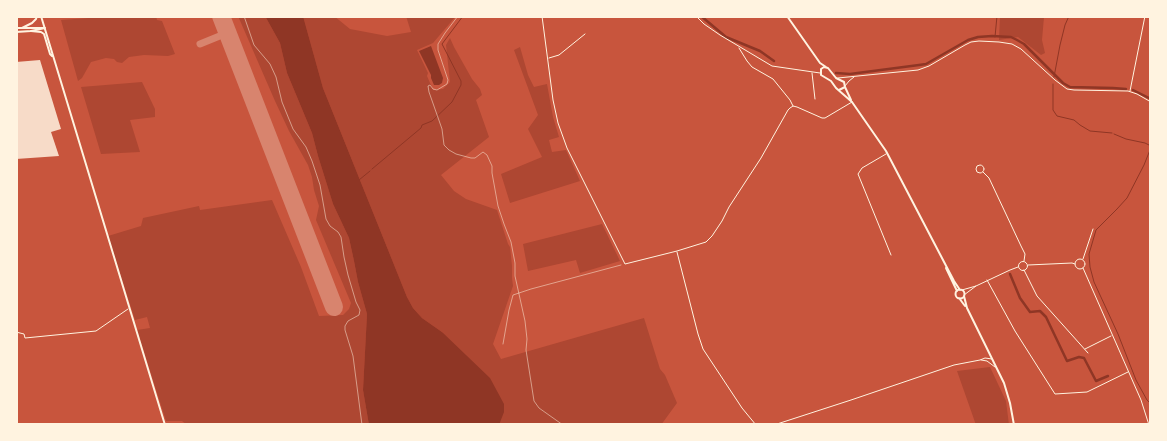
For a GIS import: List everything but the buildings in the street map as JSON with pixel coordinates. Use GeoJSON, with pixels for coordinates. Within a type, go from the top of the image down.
{"type":"FeatureCollection","features":[{"type":"Feature","properties":{"kind":"main road"},"geometry":{"type":"LineString","coordinates":[[22,28],[36,20],[37,16]]}},
{"type":"Feature","properties":{"kind":"main road"},"geometry":{"type":"LineString","coordinates":[[41,16],[165,425]]}},
{"type":"Feature","properties":{"kind":"main road"},"geometry":{"type":"LineString","coordinates":[[787,16],[820,63],[829,69],[835,77],[843,81],[852,102],[887,154],[954,281],[964,292],[967,308]]}},
{"type":"Feature","properties":{"kind":"main road"},"geometry":{"type":"LineString","coordinates":[[16,28],[45,28]]}},
{"type":"Feature","properties":{"kind":"main road"},"geometry":{"type":"LineString","coordinates":[[16,32],[45,28]]}},
{"type":"Feature","properties":{"kind":"main road"},"geometry":{"type":"LineString","coordinates":[[31,31],[44,34],[50,54],[53,56]]}},
{"type":"Feature","properties":{"kind":"main road"},"geometry":{"type":"LineString","coordinates":[[820,63],[822,76],[831,81],[852,102]]}},
{"type":"Feature","properties":{"kind":"main road"},"geometry":{"type":"LineString","coordinates":[[821,69],[826,67]]}},
{"type":"Feature","properties":{"kind":"main road"},"geometry":{"type":"LineString","coordinates":[[839,90],[845,86]]}},
{"type":"Feature","properties":{"kind":"main road"},"geometry":{"type":"LineString","coordinates":[[926,228],[957,291],[956,295],[967,308],[998,369],[1007,392],[1014,425]]}},
{"type":"Feature","properties":{"kind":"main road"},"geometry":{"type":"LineString","coordinates":[[957,291],[961,290]]}},
{"type":"Feature","properties":{"kind":"main road"},"geometry":{"type":"LineString","coordinates":[[959,298],[964,295]]}},
{"type":"Feature","properties":{"kind":"street"},"geometry":{"type":"LineString","coordinates":[[542,16],[553,100],[558,123],[568,148],[625,264],[706,242],[712,236],[761,158],[788,110],[793,106]]}},
{"type":"Feature","properties":{"kind":"street"},"geometry":{"type":"LineString","coordinates":[[696,16],[720,36],[772,66],[821,73]]}},
{"type":"Feature","properties":{"kind":"street"},"geometry":{"type":"LineString","coordinates":[[1130,92],[1145,16]]}},
{"type":"Feature","properties":{"kind":"street"},"geometry":{"type":"LineString","coordinates":[[547,59],[559,55],[585,34]]}},
{"type":"Feature","properties":{"kind":"street"},"geometry":{"type":"LineString","coordinates":[[835,77],[841,78],[918,70],[930,66],[968,44],[978,41],[999,42],[1009,43],[1018,47],[1067,89],[1130,92],[1151,102]]}},
{"type":"Feature","properties":{"kind":"street"},"geometry":{"type":"LineString","coordinates":[[739,47],[752,67],[773,79],[793,106],[823,119],[852,102]]}},
{"type":"Feature","properties":{"kind":"street"},"geometry":{"type":"LineString","coordinates":[[812,72],[815,99]]}},
{"type":"Feature","properties":{"kind":"street"},"geometry":{"type":"LineString","coordinates":[[845,86],[855,76]]}},
{"type":"Feature","properties":{"kind":"street"},"geometry":{"type":"LineString","coordinates":[[887,154],[862,168],[858,174],[891,254]]}},
{"type":"Feature","properties":{"kind":"street"},"geometry":{"type":"LineString","coordinates":[[983,172],[989,178],[1025,254],[1024,261]]}},
{"type":"Feature","properties":{"kind":"street"},"geometry":{"type":"LineString","coordinates":[[1083,268],[1086,264],[1083,259],[1093,229]]}},
{"type":"Feature","properties":{"kind":"street"},"geometry":{"type":"LineString","coordinates":[[677,251],[703,349],[742,408],[756,425]]}},
{"type":"Feature","properties":{"kind":"street"},"geometry":{"type":"LineString","coordinates":[[1075,264],[1078,259],[1083,259]]}},
{"type":"Feature","properties":{"kind":"street"},"geometry":{"type":"LineString","coordinates":[[1024,261],[1028,265],[1072,263],[1079,268],[1083,268]]}},
{"type":"Feature","properties":{"kind":"street"},"geometry":{"type":"LineString","coordinates":[[961,290],[976,286],[1018,267],[1020,262],[1024,261]]}},
{"type":"Feature","properties":{"kind":"street"},"geometry":{"type":"LineString","coordinates":[[1024,270],[1028,265]]}},
{"type":"Feature","properties":{"kind":"street"},"geometry":{"type":"LineString","coordinates":[[1018,267],[1024,270],[1037,296],[1088,353]]}},
{"type":"Feature","properties":{"kind":"street"},"geometry":{"type":"LineString","coordinates":[[1083,268],[1141,400],[1149,425]]}},
{"type":"Feature","properties":{"kind":"street"},"geometry":{"type":"LineString","coordinates":[[987,280],[1015,331],[1056,394],[1087,392],[1128,372]]}},
{"type":"Feature","properties":{"kind":"street"},"geometry":{"type":"LineString","coordinates":[[964,295],[976,286]]}},
{"type":"Feature","properties":{"kind":"street"},"geometry":{"type":"LineString","coordinates":[[16,332],[24,334],[24,338],[96,331],[129,309]]}},
{"type":"Feature","properties":{"kind":"street"},"geometry":{"type":"LineString","coordinates":[[1084,349],[1112,335]]}},
{"type":"Feature","properties":{"kind":"street"},"geometry":{"type":"LineString","coordinates":[[985,358],[988,351]]}},
{"type":"Feature","properties":{"kind":"street"},"geometry":{"type":"LineString","coordinates":[[774,425],[954,365],[985,358],[993,359]]}},
{"type":"Feature","properties":{"kind":"street"},"geometry":{"type":"LineString","coordinates":[[986,362],[993,359]]}},
{"type":"Feature","properties":{"kind":"street"},"geometry":{"type":"LineString","coordinates":[[980,360],[998,369]]}},
{"type":"Feature","properties":{"kind":"path"},"geometry":{"type":"LineString","coordinates":[[244,16],[254,45],[270,64],[276,77],[282,102],[293,129],[306,147],[312,161],[320,185],[326,219],[341,237],[348,276],[360,310],[359,315],[348,321],[345,330],[353,356],[362,425]]}},
{"type":"Feature","properties":{"kind":"path"},"geometry":{"type":"LineString","coordinates":[[458,16],[438,44],[438,50],[448,80],[447,84],[437,90],[433,89],[430,85],[428,86],[429,92],[442,129],[444,145],[456,154],[471,158],[475,158],[483,152],[488,155],[492,166],[498,206],[511,242],[515,263],[518,294],[525,321],[526,350],[534,401],[539,408],[563,425]]}},
{"type":"Feature","properties":{"kind":"path"},"geometry":{"type":"LineString","coordinates":[[503,344],[509,310],[514,295],[625,264]]}},
{"type":"Feature","properties":{"kind":"shaded area"},"geometry":{"type":"Polygon","coordinates":[[[117,16],[156,16],[157,20],[162,21],[175,54],[168,56],[144,55],[129,57],[122,63],[106,58],[91,62],[82,78],[78,81],[61,20],[117,16]]]}},
{"type":"Feature","properties":{"kind":"shaded area"},"geometry":{"type":"Polygon","coordinates":[[[238,16],[265,16],[280,43],[287,73],[312,133],[333,204],[349,238],[367,314],[363,390],[369,425],[187,425],[182,421],[166,421],[137,330],[150,328],[147,317],[135,320],[108,236],[141,226],[143,218],[199,206],[200,210],[272,200],[301,267],[319,316],[343,315],[349,309],[351,303],[316,220],[319,206],[308,165],[289,131],[238,16]]]}},
{"type":"Feature","properties":{"kind":"shaded area"},"geometry":{"type":"Polygon","coordinates":[[[265,16],[303,16],[323,88],[407,297],[413,308],[422,318],[442,332],[490,378],[504,404],[504,412],[499,425],[369,425],[363,390],[367,314],[349,238],[333,204],[312,133],[287,73],[280,43],[265,16]]]}},
{"type":"Feature","properties":{"kind":"shaded area"},"geometry":{"type":"Polygon","coordinates":[[[303,16],[334,16],[350,29],[387,36],[411,32],[406,16],[456,16],[433,43],[417,50],[428,73],[427,76],[433,90],[443,89],[450,82],[446,45],[450,38],[482,95],[476,100],[489,137],[441,175],[454,191],[466,199],[497,210],[510,247],[513,286],[493,344],[501,359],[644,318],[660,369],[665,375],[677,403],[661,425],[499,425],[442,332],[422,318],[413,308],[407,297],[323,88],[303,16]]]}},
{"type":"Feature","properties":{"kind":"shaded area"},"geometry":{"type":"Polygon","coordinates":[[[1000,16],[1046,16],[1044,17],[1042,40],[1045,53],[1041,55],[1018,37],[999,40],[1000,16]]]}},
{"type":"Feature","properties":{"kind":"shaded area"},"geometry":{"type":"Polygon","coordinates":[[[431,46],[443,78],[442,83],[439,85],[434,85],[419,51],[431,46]]]}},
{"type":"Feature","properties":{"kind":"shaded area"},"geometry":{"type":"Polygon","coordinates":[[[520,47],[528,75],[534,87],[547,84],[559,137],[549,140],[552,152],[566,150],[580,181],[510,203],[501,174],[542,157],[528,129],[538,115],[514,50],[520,47]]]}},
{"type":"Feature","properties":{"kind":"shaded area"},"geometry":{"type":"Polygon","coordinates":[[[142,82],[155,109],[155,117],[130,120],[140,152],[101,154],[81,87],[142,82]]]}},
{"type":"Feature","properties":{"kind":"shaded area"},"geometry":{"type":"Polygon","coordinates":[[[602,224],[620,261],[580,273],[576,260],[528,271],[523,244],[602,224]]]}},
{"type":"Feature","properties":{"kind":"shaded area"},"geometry":{"type":"Polygon","coordinates":[[[990,367],[1006,401],[1009,425],[976,425],[957,371],[990,367]]]}},
{"type":"Feature","properties":{"kind":"waterway"},"geometry":{"type":"LineString","coordinates":[[372,169],[421,128],[422,125],[432,121],[452,102],[461,85],[461,81],[442,44],[463,16]]}},
{"type":"Feature","properties":{"kind":"waterway"},"geometry":{"type":"LineString","coordinates":[[701,16],[726,37],[760,51],[774,61]]}},
{"type":"Feature","properties":{"kind":"waterway"},"geometry":{"type":"LineString","coordinates":[[995,37],[997,16]]}},
{"type":"Feature","properties":{"kind":"waterway"},"geometry":{"type":"LineString","coordinates":[[1054,77],[1060,45],[1069,16]]}},
{"type":"Feature","properties":{"kind":"waterway"},"geometry":{"type":"LineString","coordinates":[[836,73],[850,74],[926,64],[968,40],[992,36],[1011,37],[1024,44],[1063,83],[1070,87],[1126,89]]}},
{"type":"Feature","properties":{"kind":"waterway"},"geometry":{"type":"LineString","coordinates":[[1053,84],[1053,110],[1057,116],[1074,120],[1090,131],[1112,133]]}},
{"type":"Feature","properties":{"kind":"waterway"},"geometry":{"type":"LineString","coordinates":[[1133,90],[1151,99]]}},
{"type":"Feature","properties":{"kind":"waterway"},"geometry":{"type":"LineString","coordinates":[[1114,134],[1149,145]]}},
{"type":"Feature","properties":{"kind":"waterway"},"geometry":{"type":"LineString","coordinates":[[1151,144],[1144,165],[1127,198],[1096,230],[1089,254],[1094,282],[1118,334],[1136,380],[1151,404]]}},
{"type":"Feature","properties":{"kind":"waterway"},"geometry":{"type":"LineString","coordinates":[[359,180],[370,171]]}},
{"type":"Feature","properties":{"kind":"waterway"},"geometry":{"type":"LineString","coordinates":[[1010,274],[1020,298],[1030,312],[1040,311],[1046,317],[1067,361],[1079,357],[1084,358],[1096,381],[1108,376]]}},
{"type":"Feature","properties":{"kind":"taxiway"},"geometry":{"type":"LineString","coordinates":[[200,44],[227,33]]}},
{"type":"Feature","properties":{"kind":"runway"},"geometry":{"type":"LineString","coordinates":[[221,16],[334,307]]}}]}
